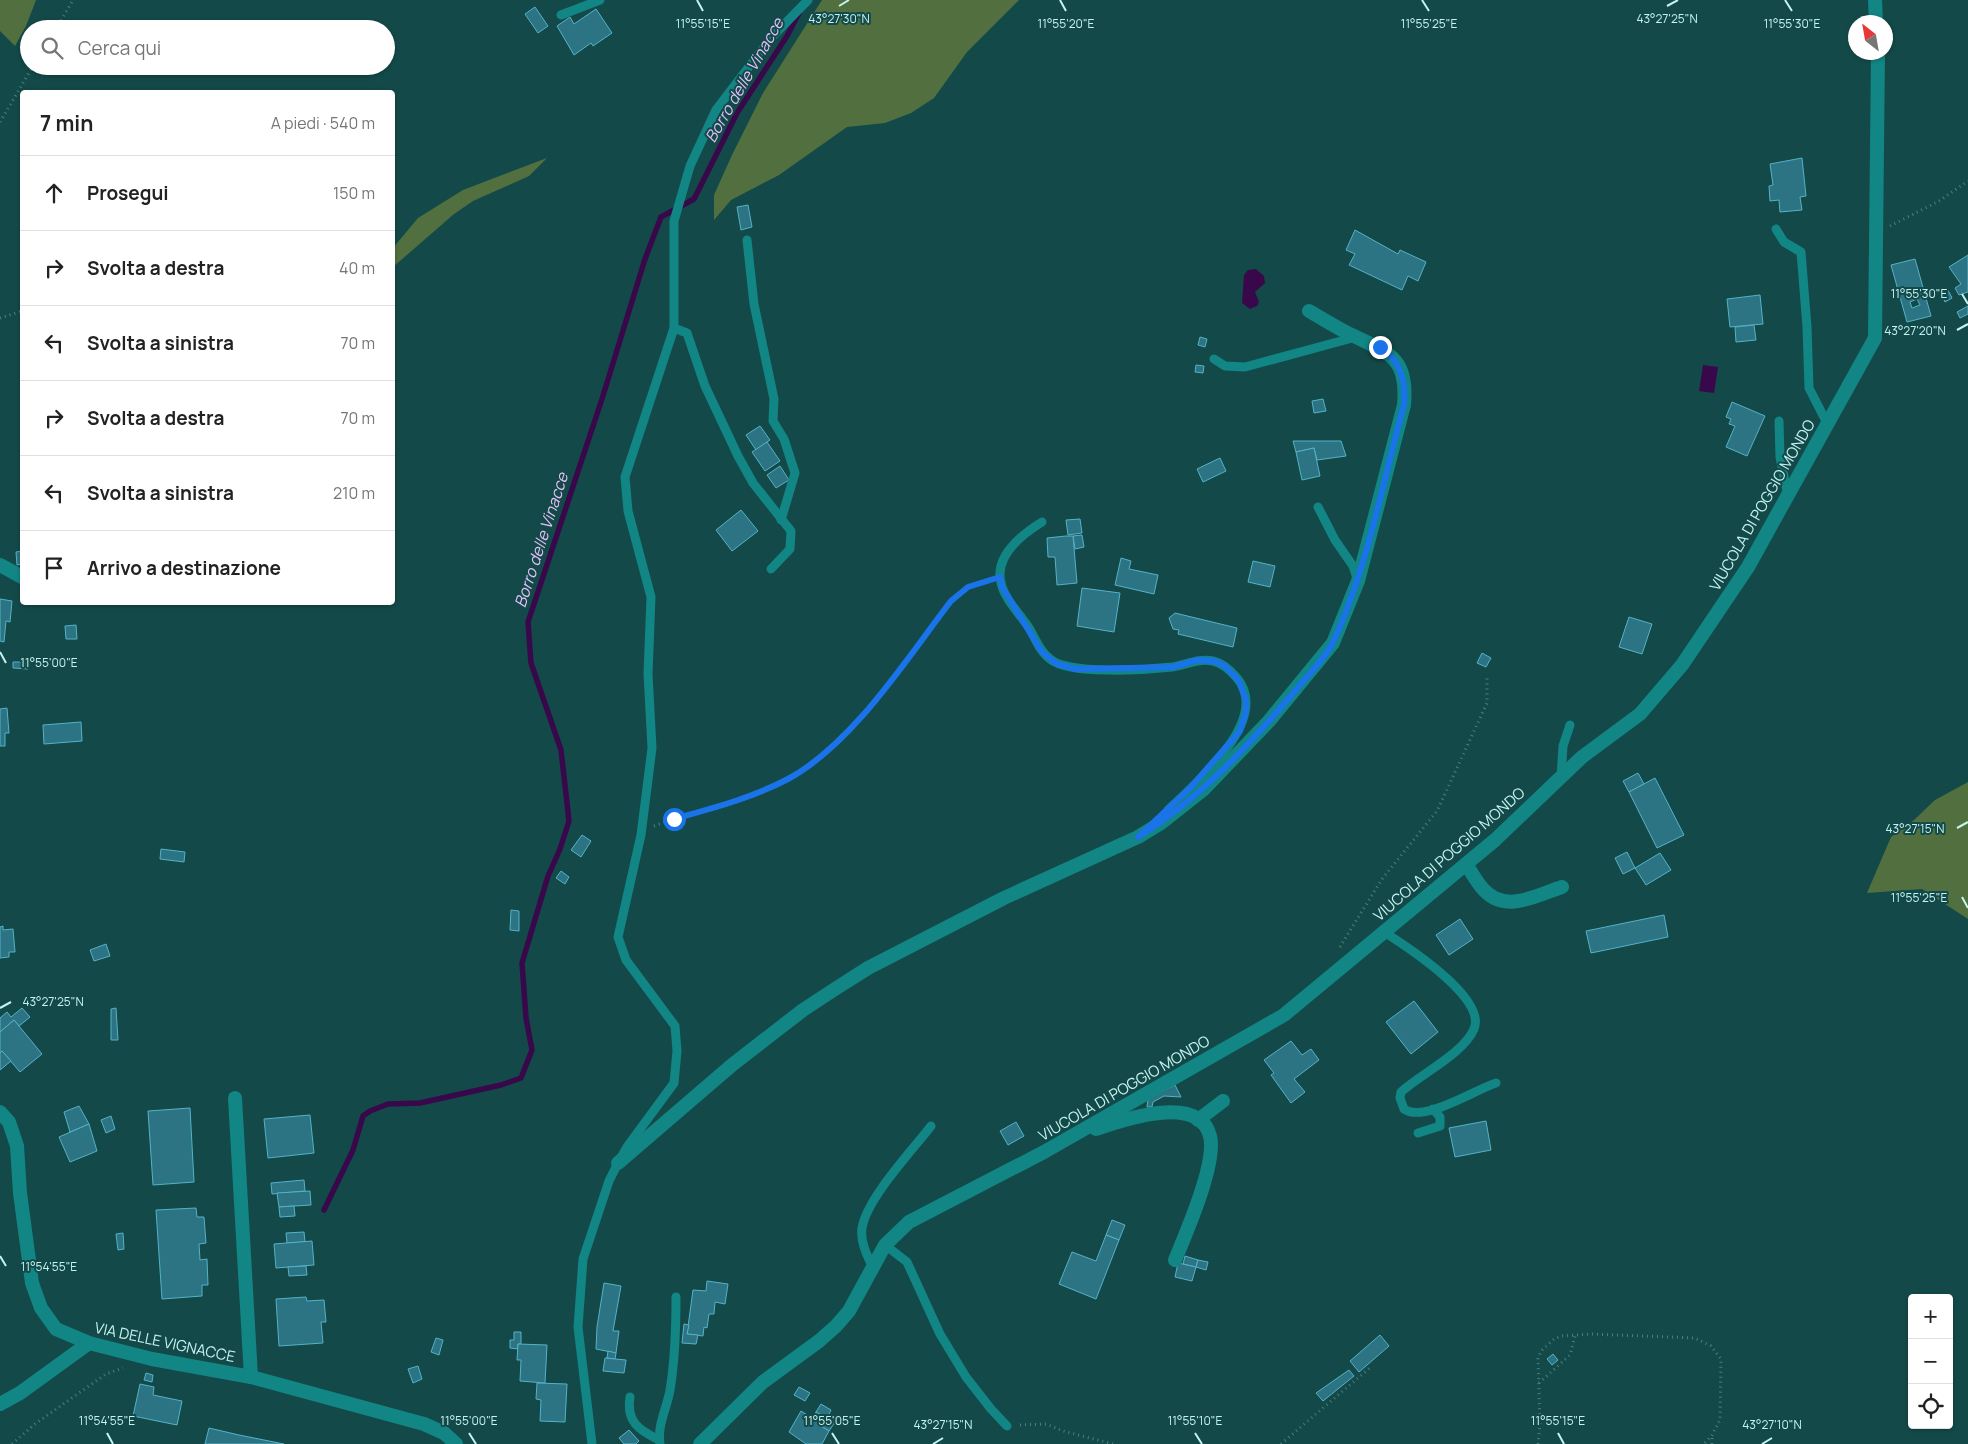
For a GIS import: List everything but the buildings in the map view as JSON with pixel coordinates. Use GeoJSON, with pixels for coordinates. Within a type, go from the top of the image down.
{"type":"FeatureCollection","features":[{"type":"Feature","properties":{"kind":"street"},"geometry":{"type":"LineString","coordinates":[[1875,0],[1876,15]]}},
{"type":"Feature","properties":{"kind":"street","name":"VIUCOLA DI POGGIO MONDO"},"geometry":{"type":"LineString","coordinates":[[700,1444],[763,1382],[819,1341],[836,1326],[849,1311],[885,1246],[909,1222],[1058,1144],[1284,1015],[1495,840],[1582,757],[1640,714],[1682,665],[1748,567],[1876,338],[1878,60]]}},
{"type":"Feature","properties":{"kind":"street"},"geometry":{"type":"LineString","coordinates":[[618,1163],[732,1065],[835,988],[868,968],[1004,898],[1138,837],[1161,823],[1204,789],[1269,721],[1333,643],[1358,581],[1404,405],[1405,394],[1401,372],[1391,354],[1309,311]]}},
{"type":"Feature","properties":{"kind":"street"},"geometry":{"type":"LineString","coordinates":[[0,566],[20,576]]}},
{"type":"Feature","properties":{"kind":"street"},"geometry":{"type":"LineString","coordinates":[[1466,864],[1485,892],[1506,903],[1523,900],[1562,887]]}},
{"type":"Feature","properties":{"kind":"street"},"geometry":{"type":"LineString","coordinates":[[235,1098],[251,1377]]}},
{"type":"Feature","properties":{"kind":"street"},"geometry":{"type":"LineString","coordinates":[[1198,1120],[1223,1101]]}},
{"type":"Feature","properties":{"kind":"street","name":"VIA DELLE VIGNACCE"},"geometry":{"type":"LineString","coordinates":[[0,1112],[9,1122],[17,1146],[20,1193],[32,1283],[41,1308],[56,1329],[90,1343],[152,1359],[251,1377],[424,1424],[444,1433],[456,1444]]}},
{"type":"Feature","properties":{"kind":"street"},"geometry":{"type":"LineString","coordinates":[[1058,1144],[1102,1127],[1154,1113],[1180,1114],[1203,1123],[1210,1136],[1209,1160],[1194,1213],[1175,1260]]}},
{"type":"Feature","properties":{"kind":"street"},"geometry":{"type":"LineString","coordinates":[[0,1404],[20,1393],[90,1343]]}},
{"type":"Feature","properties":{"kind":"lane"},"geometry":{"type":"LineString","coordinates":[[561,15],[600,0]]}},
{"type":"Feature","properties":{"kind":"lane"},"geometry":{"type":"LineString","coordinates":[[592,1444],[578,1327],[583,1259],[609,1181],[618,1163],[627,1147],[674,1083],[677,1052],[675,1026],[626,960],[618,938],[641,835],[652,748],[648,674],[651,597],[628,511],[625,477],[674,328],[674,221],[690,166],[716,110],[770,39],[808,0]]}},
{"type":"Feature","properties":{"kind":"lane"},"geometry":{"type":"LineString","coordinates":[[1776,230],[1784,242],[1801,252],[1808,327],[1809,388],[1828,426]]}},
{"type":"Feature","properties":{"kind":"lane"},"geometry":{"type":"LineString","coordinates":[[747,240],[754,304],[774,399],[773,421],[784,439],[795,473],[781,520]]}},
{"type":"Feature","properties":{"kind":"lane"},"geometry":{"type":"LineString","coordinates":[[674,328],[688,333],[705,386],[738,456],[753,482],[791,531],[790,549],[771,569]]}},
{"type":"Feature","properties":{"kind":"lane"},"geometry":{"type":"LineString","coordinates":[[1214,359],[1225,366],[1245,367],[1356,337]]}},
{"type":"Feature","properties":{"kind":"lane"},"geometry":{"type":"LineString","coordinates":[[1779,421],[1780,457],[1788,496]]}},
{"type":"Feature","properties":{"kind":"lane"},"geometry":{"type":"LineString","coordinates":[[1318,507],[1335,540],[1353,566],[1358,581]]}},
{"type":"Feature","properties":{"kind":"lane"},"geometry":{"type":"LineString","coordinates":[[1042,522],[1030,530],[1008,551],[1000,567],[1002,587],[1042,652],[1057,664],[1076,669],[1173,667],[1197,660],[1214,661],[1225,666],[1239,681],[1246,700],[1245,716],[1240,731],[1190,788],[1138,837]]}},
{"type":"Feature","properties":{"kind":"lane"},"geometry":{"type":"LineString","coordinates":[[1561,778],[1563,746],[1570,725]]}},
{"type":"Feature","properties":{"kind":"lane"},"geometry":{"type":"LineString","coordinates":[[1384,932],[1433,966],[1467,999],[1473,1011],[1474,1028],[1468,1037],[1453,1052],[1401,1092],[1401,1105],[1413,1114],[1442,1108],[1496,1083]]}},
{"type":"Feature","properties":{"kind":"lane"},"geometry":{"type":"LineString","coordinates":[[1418,1133],[1440,1126],[1440,1117],[1434,1109]]}},
{"type":"Feature","properties":{"kind":"lane"},"geometry":{"type":"LineString","coordinates":[[873,1268],[863,1247],[862,1227],[873,1201],[931,1126]]}},
{"type":"Feature","properties":{"kind":"lane"},"geometry":{"type":"LineString","coordinates":[[885,1246],[907,1262],[940,1334],[966,1377],[991,1409],[1008,1426]]}},
{"type":"Feature","properties":{"kind":"lane"},"geometry":{"type":"LineString","coordinates":[[630,1397],[629,1416],[633,1424],[639,1430],[660,1442],[671,1379],[676,1329],[676,1296]]}},
{"type":"Feature","properties":{"kind":"path"},"geometry":{"type":"LineString","coordinates":[[61,20],[73,0]]}},
{"type":"Feature","properties":{"kind":"path"},"geometry":{"type":"LineString","coordinates":[[0,122],[28,75]]}},
{"type":"Feature","properties":{"kind":"path"},"geometry":{"type":"LineString","coordinates":[[1876,234],[1938,201],[1968,181]]}},
{"type":"Feature","properties":{"kind":"path"},"geometry":{"type":"LineString","coordinates":[[0,318],[20,312]]}},
{"type":"Feature","properties":{"kind":"path"},"geometry":{"type":"LineString","coordinates":[[641,835],[654,826],[721,807],[751,796],[789,779],[808,766],[835,745],[854,724],[951,601],[968,587],[1000,577]]}},
{"type":"Feature","properties":{"kind":"path"},"geometry":{"type":"LineString","coordinates":[[1334,974],[1337,952],[1349,930],[1382,879],[1437,811],[1487,703],[1487,675]]}},
{"type":"Feature","properties":{"kind":"path"},"geometry":{"type":"LineString","coordinates":[[1538,1444],[1540,1424],[1538,1359],[1541,1351],[1554,1339],[1562,1336],[1590,1334],[1696,1338],[1711,1346],[1720,1359],[1720,1420],[1712,1435],[1704,1444]]}},
{"type":"Feature","properties":{"kind":"path"},"geometry":{"type":"LineString","coordinates":[[1538,1383],[1570,1355],[1575,1336]]}},
{"type":"Feature","properties":{"kind":"path"},"geometry":{"type":"LineString","coordinates":[[1281,1444],[1372,1366]]}},
{"type":"Feature","properties":{"kind":"path"},"geometry":{"type":"LineString","coordinates":[[12,1444],[35,1424],[106,1374],[124,1368]]}},
{"type":"Feature","properties":{"kind":"path"},"geometry":{"type":"LineString","coordinates":[[1008,1426],[1030,1422],[1046,1424],[1064,1431],[1113,1444]]}},
{"type":"Feature","properties":{"kind":"path"},"geometry":{"type":"LineString","coordinates":[[1712,1435],[1712,1444]]}},
{"type":"Feature","properties":{"kind":"green space"},"geometry":{"type":"Polygon","coordinates":[[[0,0],[36,0],[28,20],[20,20],[20,37],[15,46],[0,31],[0,0]]]}},
{"type":"Feature","properties":{"kind":"green space"},"geometry":{"type":"Polygon","coordinates":[[[822,0],[1019,0],[967,52],[934,98],[911,113],[885,123],[847,127],[779,175],[731,200],[714,220],[714,195],[732,155],[763,93],[822,0]]]}},
{"type":"Feature","properties":{"kind":"green space"},"geometry":{"type":"Polygon","coordinates":[[[547,158],[529,176],[473,201],[454,214],[395,265],[395,246],[418,218],[463,190],[547,158]]]}},
{"type":"Feature","properties":{"kind":"green space"},"geometry":{"type":"Polygon","coordinates":[[[1968,782],[1968,919],[1922,889],[1867,893],[1891,837],[1914,820],[1935,800],[1968,782]]]}},
{"type":"Feature","properties":{"kind":"shaded area"},"geometry":{"type":"Polygon","coordinates":[[[1256,269],[1264,276],[1265,283],[1255,292],[1259,302],[1257,306],[1250,309],[1242,303],[1244,275],[1248,270],[1256,269]]]}},
{"type":"Feature","properties":{"kind":"shaded area"},"geometry":{"type":"Polygon","coordinates":[[[1703,365],[1718,367],[1714,393],[1699,391],[1703,365]]]}},
{"type":"Feature","properties":{"kind":"waterway","name":"Borro delle Vinacce"},"geometry":{"type":"LineString","coordinates":[[324,1210],[353,1150],[363,1116],[370,1111],[388,1104],[420,1103],[501,1085],[521,1078],[532,1050],[526,1018],[522,963],[548,876],[560,849],[569,821],[561,750],[531,663],[528,622],[602,399],[645,259],[661,217],[694,199],[737,113],[787,36],[799,13]]}},
{"type":"Feature","properties":{"kind":"route"},"geometry":{"type":"LineString","coordinates":[[674,819],[721,807],[751,796],[789,779],[808,766],[835,745],[854,724],[951,601],[968,587],[1000,577],[1002,587],[1029,628],[1042,652],[1049,659],[1066,668],[1173,667],[1197,660],[1214,661],[1225,666],[1239,681],[1244,689],[1246,700],[1246,712],[1240,731],[1190,788],[1138,837],[1161,823],[1204,789],[1237,755],[1269,721],[1333,643],[1358,581],[1404,405],[1404,382],[1397,362],[1391,354],[1380,347]]}}]}
